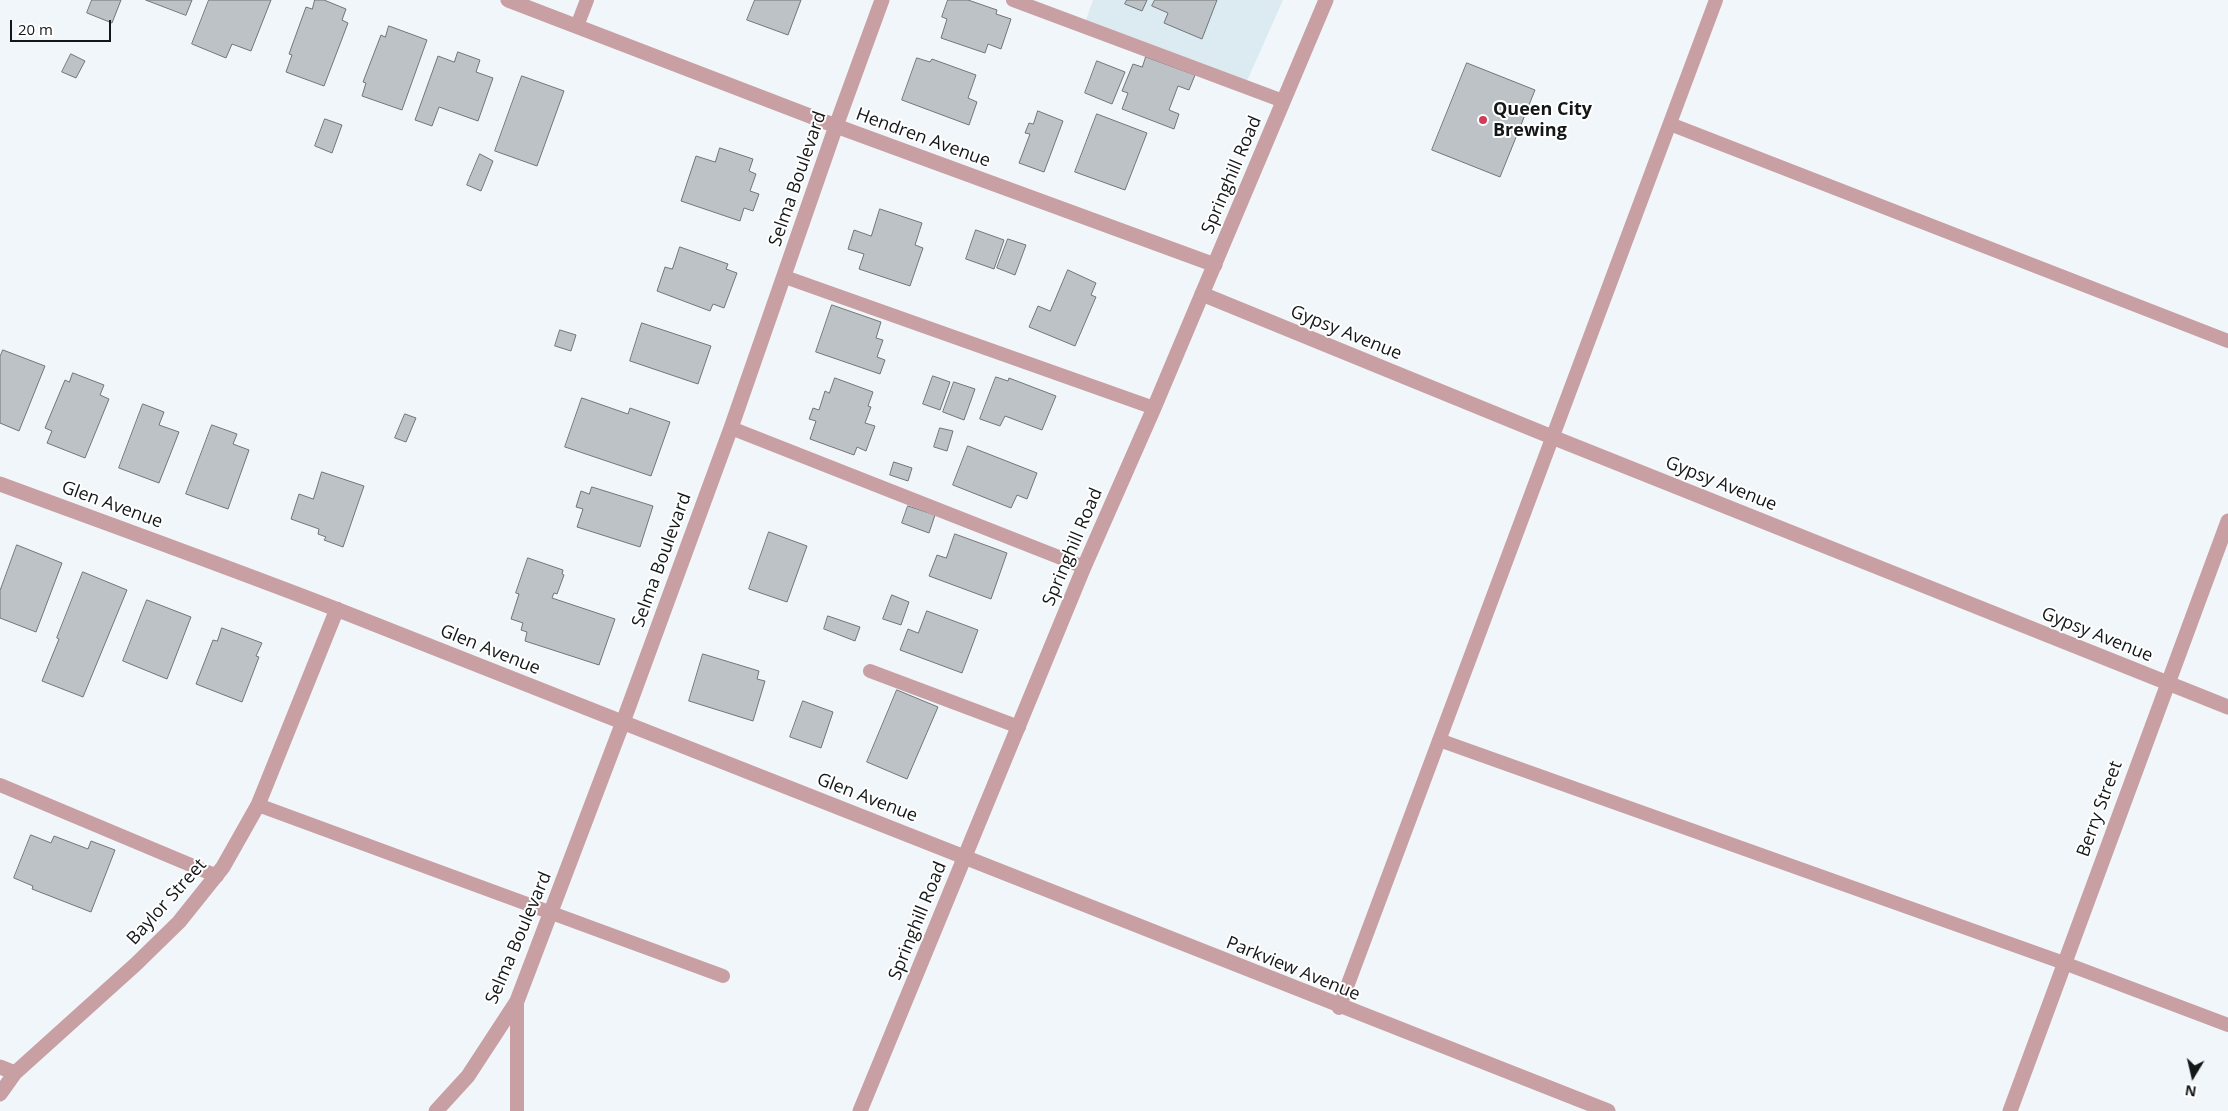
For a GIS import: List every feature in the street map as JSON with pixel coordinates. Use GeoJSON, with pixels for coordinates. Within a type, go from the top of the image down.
{"type":"FeatureCollection","features":[{"type":"Feature","properties":{"kind":"street","name":"Hendren Avenue"},"geometry":{"type":"LineString","coordinates":[[508,0],[836,126],[1214,264]]}},
{"type":"Feature","properties":{"kind":"street","name":"Selma Boulevard"},"geometry":{"type":"LineString","coordinates":[[436,1111],[468,1076],[517,1001],[623,722],[785,277],[836,126],[882,0]]}},
{"type":"Feature","properties":{"kind":"street","name":"Springhill Road"},"geometry":{"type":"LineString","coordinates":[[860,1111],[1084,567],[1154,408],[1326,0]]}},
{"type":"Feature","properties":{"kind":"street","name":"Gypsy Avenue"},"geometry":{"type":"LineString","coordinates":[[1202,294],[1552,437],[2228,707]]}},
{"type":"Feature","properties":{"kind":"street","name":"Glen Avenue"},"geometry":{"type":"LineString","coordinates":[[0,484],[337,609],[965,857]]}},
{"type":"Feature","properties":{"kind":"street","name":"Berry Street"},"geometry":{"type":"LineString","coordinates":[[2010,1111],[2228,521]]}},
{"type":"Feature","properties":{"kind":"street","name":"Baylor Street"},"geometry":{"type":"LineString","coordinates":[[0,1094],[15,1073],[136,964],[179,922],[217,876],[258,804],[337,609]]}},
{"type":"Feature","properties":{"kind":"street","name":"Parkview Avenue"},"geometry":{"type":"LineString","coordinates":[[965,857],[1339,1008],[1608,1111]]}},
{"type":"Feature","properties":{"kind":"street"},"geometry":{"type":"LineString","coordinates":[[0,1067],[15,1073]]}},
{"type":"Feature","properties":{"kind":"lane"},"geometry":{"type":"LineString","coordinates":[[576,26],[587,0]]}},
{"type":"Feature","properties":{"kind":"lane"},"geometry":{"type":"LineString","coordinates":[[1014,0],[1283,101]]}},
{"type":"Feature","properties":{"kind":"lane"},"geometry":{"type":"LineString","coordinates":[[1339,1008],[1716,0]]}},
{"type":"Feature","properties":{"kind":"lane"},"geometry":{"type":"LineString","coordinates":[[1670,124],[2228,341]]}},
{"type":"Feature","properties":{"kind":"lane"},"geometry":{"type":"LineString","coordinates":[[785,277],[1154,408]]}},
{"type":"Feature","properties":{"kind":"lane"},"geometry":{"type":"LineString","coordinates":[[730,428],[1084,567]]}},
{"type":"Feature","properties":{"kind":"lane"},"geometry":{"type":"LineString","coordinates":[[870,671],[1019,727]]}},
{"type":"Feature","properties":{"kind":"lane"},"geometry":{"type":"LineString","coordinates":[[1439,740],[2064,963],[2228,1026]]}},
{"type":"Feature","properties":{"kind":"lane"},"geometry":{"type":"LineString","coordinates":[[0,785],[217,876]]}},
{"type":"Feature","properties":{"kind":"lane"},"geometry":{"type":"LineString","coordinates":[[258,804],[723,976]]}},
{"type":"Feature","properties":{"kind":"lane"},"geometry":{"type":"LineString","coordinates":[[517,1001],[517,1111]]}},
{"type":"Feature","properties":{"kind":"shaded area"},"geometry":{"type":"Polygon","coordinates":[[[1093,0],[1283,0],[1243,90],[1082,31],[1093,0]]]}},
{"type":"Feature","properties":{"kind":"building"},"geometry":{"type":"Polygon","coordinates":[[[92,0],[121,0],[112,23],[87,13],[92,0]]]}},
{"type":"Feature","properties":{"kind":"building"},"geometry":{"type":"Polygon","coordinates":[[[146,0],[192,0],[186,15],[146,0]]]}},
{"type":"Feature","properties":{"kind":"building"},"geometry":{"type":"Polygon","coordinates":[[[209,0],[271,0],[251,51],[232,44],[226,58],[192,44],[209,0]]]}},
{"type":"Feature","properties":{"kind":"building"},"geometry":{"type":"Polygon","coordinates":[[[315,0],[324,0],[346,9],[342,20],[348,23],[324,86],[286,72],[292,55],[289,54],[306,7],[312,9],[315,0]]]}},
{"type":"Feature","properties":{"kind":"building"},"geometry":{"type":"Polygon","coordinates":[[[755,0],[801,0],[788,35],[747,20],[755,0]]]}},
{"type":"Feature","properties":{"kind":"building"},"geometry":{"type":"Polygon","coordinates":[[[948,0],[968,0],[997,10],[996,14],[1011,19],[1001,49],[988,44],[985,53],[941,38],[947,19],[942,17],[948,0]]]}},
{"type":"Feature","properties":{"kind":"building"},"geometry":{"type":"Polygon","coordinates":[[[1127,0],[1147,0],[1142,11],[1125,4],[1127,0]]]}},
{"type":"Feature","properties":{"kind":"building"},"geometry":{"type":"Polygon","coordinates":[[[1155,0],[1217,0],[1202,39],[1164,23],[1168,13],[1152,6],[1155,0]]]}},
{"type":"Feature","properties":{"kind":"building"},"geometry":{"type":"Polygon","coordinates":[[[389,26],[427,40],[402,110],[362,96],[366,83],[363,82],[381,35],[385,37],[389,26]]]}},
{"type":"Feature","properties":{"kind":"building"},"geometry":{"type":"Polygon","coordinates":[[[458,52],[480,60],[476,72],[493,78],[478,121],[439,107],[432,126],[415,120],[438,56],[454,62],[458,52]]]}},
{"type":"Feature","properties":{"kind":"building"},"geometry":{"type":"Polygon","coordinates":[[[71,54],[85,61],[76,78],[62,72],[71,54]]]}},
{"type":"Feature","properties":{"kind":"building"},"geometry":{"type":"Polygon","coordinates":[[[1146,57],[1195,75],[1189,90],[1178,86],[1169,110],[1179,114],[1174,129],[1122,109],[1128,93],[1122,91],[1133,64],[1142,67],[1146,57]]]}},
{"type":"Feature","properties":{"kind":"building"},"geometry":{"type":"Polygon","coordinates":[[[917,58],[930,62],[932,59],[976,75],[968,98],[977,102],[969,125],[902,100],[917,58]]]}},
{"type":"Feature","properties":{"kind":"building"},"geometry":{"type":"Polygon","coordinates":[[[1097,61],[1125,72],[1112,104],[1085,93],[1097,61]]]}},
{"type":"Feature","properties":{"kind":"building","name":"Queen City Brewing"},"geometry":{"type":"Polygon","coordinates":[[[1467,63],[1535,90],[1500,177],[1432,150],[1467,63]]]}},
{"type":"Feature","properties":{"kind":"building"},"geometry":{"type":"Polygon","coordinates":[[[522,76],[564,91],[537,166],[495,151],[522,76]]]}},
{"type":"Feature","properties":{"kind":"building"},"geometry":{"type":"Polygon","coordinates":[[[1038,111],[1063,121],[1044,172],[1019,163],[1030,134],[1025,133],[1029,123],[1033,124],[1038,111]]]}},
{"type":"Feature","properties":{"kind":"building"},"geometry":{"type":"Polygon","coordinates":[[[1097,114],[1147,133],[1125,190],[1075,172],[1097,114]]]}},
{"type":"Feature","properties":{"kind":"building"},"geometry":{"type":"Polygon","coordinates":[[[325,119],[342,125],[332,153],[315,146],[325,119]]]}},
{"type":"Feature","properties":{"kind":"building"},"geometry":{"type":"Polygon","coordinates":[[[720,148],[753,159],[749,171],[756,174],[750,191],[759,194],[753,211],[744,208],[740,221],[681,201],[696,156],[715,162],[720,148]]]}},
{"type":"Feature","properties":{"kind":"building"},"geometry":{"type":"Polygon","coordinates":[[[480,154],[493,161],[481,191],[467,185],[480,154]]]}},
{"type":"Feature","properties":{"kind":"building"},"geometry":{"type":"Polygon","coordinates":[[[880,209],[922,223],[915,245],[923,248],[910,286],[859,269],[864,254],[848,249],[854,230],[871,236],[880,209]]]}},
{"type":"Feature","properties":{"kind":"building"},"geometry":{"type":"Polygon","coordinates":[[[976,230],[1004,240],[994,269],[966,259],[976,230]]]}},
{"type":"Feature","properties":{"kind":"building"},"geometry":{"type":"Polygon","coordinates":[[[1008,239],[1026,245],[1015,275],[997,268],[1008,239]]]}},
{"type":"Feature","properties":{"kind":"building"},"geometry":{"type":"Polygon","coordinates":[[[680,247],[728,264],[726,269],[737,273],[724,308],[713,304],[710,311],[657,291],[665,267],[672,269],[680,247]]]}},
{"type":"Feature","properties":{"kind":"building"},"geometry":{"type":"Polygon","coordinates":[[[1068,270],[1096,283],[1091,295],[1096,297],[1075,346],[1029,327],[1038,306],[1050,311],[1068,270]]]}},
{"type":"Feature","properties":{"kind":"building"},"geometry":{"type":"Polygon","coordinates":[[[832,305],[881,322],[876,338],[883,340],[877,357],[885,360],[880,374],[816,352],[832,305]]]}},
{"type":"Feature","properties":{"kind":"building"},"geometry":{"type":"Polygon","coordinates":[[[642,323],[711,346],[698,384],[630,361],[642,323]]]}},
{"type":"Feature","properties":{"kind":"building"},"geometry":{"type":"Polygon","coordinates":[[[560,330],[576,335],[571,351],[555,346],[560,330]]]}},
{"type":"Feature","properties":{"kind":"building"},"geometry":{"type":"Polygon","coordinates":[[[3,350],[45,366],[19,431],[0,423],[0,357],[3,350]]]}},
{"type":"Feature","properties":{"kind":"building"},"geometry":{"type":"Polygon","coordinates":[[[73,373],[104,385],[100,395],[109,399],[85,458],[47,443],[52,431],[45,428],[65,380],[69,382],[73,373]]]}},
{"type":"Feature","properties":{"kind":"building"},"geometry":{"type":"Polygon","coordinates":[[[933,376],[950,382],[940,410],[923,404],[933,376]]]}},
{"type":"Feature","properties":{"kind":"building"},"geometry":{"type":"Polygon","coordinates":[[[996,377],[1008,381],[1009,378],[1056,396],[1042,430],[1005,416],[1000,426],[980,419],[996,377]]]}},
{"type":"Feature","properties":{"kind":"building"},"geometry":{"type":"Polygon","coordinates":[[[835,378],[873,392],[868,406],[871,407],[865,423],[875,426],[866,451],[857,447],[854,455],[810,439],[816,421],[809,419],[813,408],[819,410],[825,391],[829,393],[835,378]]]}},
{"type":"Feature","properties":{"kind":"building"},"geometry":{"type":"Polygon","coordinates":[[[954,382],[975,389],[964,420],[943,412],[954,382]]]}},
{"type":"Feature","properties":{"kind":"building"},"geometry":{"type":"Polygon","coordinates":[[[582,398],[628,414],[630,408],[670,422],[651,476],[565,447],[582,398]]]}},
{"type":"Feature","properties":{"kind":"building"},"geometry":{"type":"Polygon","coordinates":[[[143,404],[164,412],[159,425],[179,432],[159,483],[119,468],[143,404]]]}},
{"type":"Feature","properties":{"kind":"building"},"geometry":{"type":"Polygon","coordinates":[[[405,414],[416,418],[406,442],[395,438],[405,414]]]}},
{"type":"Feature","properties":{"kind":"building"},"geometry":{"type":"Polygon","coordinates":[[[212,425],[237,434],[233,444],[249,450],[228,509],[186,494],[212,425]]]}},
{"type":"Feature","properties":{"kind":"building"},"geometry":{"type":"Polygon","coordinates":[[[940,428],[953,431],[947,451],[934,447],[940,428]]]}},
{"type":"Feature","properties":{"kind":"building"},"geometry":{"type":"Polygon","coordinates":[[[968,446],[1037,473],[1027,499],[1017,495],[1011,508],[953,485],[968,446]]]}},
{"type":"Feature","properties":{"kind":"building"},"geometry":{"type":"Polygon","coordinates":[[[894,462],[912,468],[908,481],[890,475],[894,462]]]}},
{"type":"Feature","properties":{"kind":"building"},"geometry":{"type":"Polygon","coordinates":[[[322,472],[364,486],[343,547],[324,540],[326,537],[318,534],[319,529],[291,519],[299,494],[313,499],[322,472]]]}},
{"type":"Feature","properties":{"kind":"building"},"geometry":{"type":"Polygon","coordinates":[[[592,487],[653,506],[640,547],[577,527],[583,509],[576,507],[581,491],[589,494],[592,487]]]}},
{"type":"Feature","properties":{"kind":"building"},"geometry":{"type":"Polygon","coordinates":[[[908,506],[935,515],[929,533],[902,523],[908,506]]]}},
{"type":"Feature","properties":{"kind":"building"},"geometry":{"type":"Polygon","coordinates":[[[769,532],[807,546],[787,602],[749,589],[769,532]]]}},
{"type":"Feature","properties":{"kind":"building"},"geometry":{"type":"Polygon","coordinates":[[[955,534],[1007,553],[991,599],[929,576],[937,555],[946,558],[955,534]]]}},
{"type":"Feature","properties":{"kind":"building"},"geometry":{"type":"Polygon","coordinates":[[[17,545],[62,563],[36,632],[0,618],[0,591],[17,545]]]}},
{"type":"Feature","properties":{"kind":"building"},"geometry":{"type":"Polygon","coordinates":[[[528,558],[563,570],[562,574],[564,575],[557,594],[554,593],[552,598],[615,619],[599,665],[525,641],[527,632],[521,630],[523,623],[511,619],[519,594],[516,593],[528,558]]]}},
{"type":"Feature","properties":{"kind":"building"},"geometry":{"type":"Polygon","coordinates":[[[83,572],[127,590],[83,697],[42,681],[83,572]]]}},
{"type":"Feature","properties":{"kind":"building"},"geometry":{"type":"Polygon","coordinates":[[[892,595],[909,602],[901,625],[883,619],[892,595]]]}},
{"type":"Feature","properties":{"kind":"building"},"geometry":{"type":"Polygon","coordinates":[[[147,600],[191,617],[167,679],[123,661],[147,600]]]}},
{"type":"Feature","properties":{"kind":"building"},"geometry":{"type":"Polygon","coordinates":[[[927,611],[978,630],[962,673],[900,650],[908,629],[918,633],[927,611]]]}},
{"type":"Feature","properties":{"kind":"building"},"geometry":{"type":"Polygon","coordinates":[[[828,616],[860,627],[855,641],[824,629],[828,616]]]}},
{"type":"Feature","properties":{"kind":"building"},"geometry":{"type":"Polygon","coordinates":[[[222,628],[262,643],[256,656],[259,657],[242,702],[196,684],[213,640],[217,641],[222,628]]]}},
{"type":"Feature","properties":{"kind":"building"},"geometry":{"type":"Polygon","coordinates":[[[703,654],[759,671],[757,679],[765,681],[753,721],[689,701],[703,654]]]}},
{"type":"Feature","properties":{"kind":"building"},"geometry":{"type":"Polygon","coordinates":[[[897,690],[938,707],[907,779],[867,762],[897,690]]]}},
{"type":"Feature","properties":{"kind":"building"},"geometry":{"type":"Polygon","coordinates":[[[803,701],[833,712],[821,748],[790,737],[803,701]]]}},
{"type":"Feature","properties":{"kind":"building"},"geometry":{"type":"Polygon","coordinates":[[[31,835],[51,843],[54,836],[88,849],[91,841],[115,850],[91,912],[32,889],[33,886],[14,878],[31,835]]]}},
{"type":"Feature","properties":{"kind":"place","name":"Queen City Brewing"},"geometry":{"type":"Point","coordinates":[1483,120]}}]}
